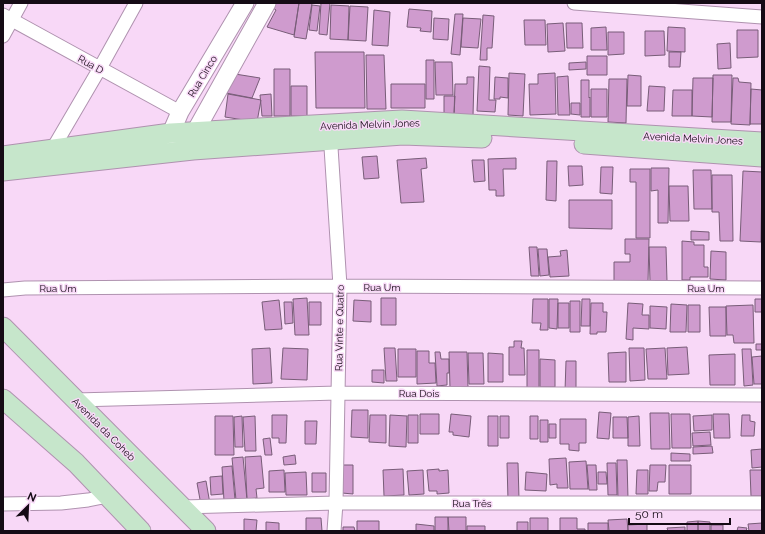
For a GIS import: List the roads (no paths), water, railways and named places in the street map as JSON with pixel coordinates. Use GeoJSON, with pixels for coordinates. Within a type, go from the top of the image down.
{"type":"FeatureCollection","features":[{"type":"Feature","properties":{"kind":"main road","name":"Avenida Melvin Jones"},"geometry":{"type":"LineString","coordinates":[[3,171],[171,152],[194,141],[330,132],[402,120],[762,142]]}},
{"type":"Feature","properties":{"kind":"main road","name":"Avenida Melvin Jones"},"geometry":{"type":"LineString","coordinates":[[330,132],[486,138],[762,157]]}},
{"type":"Feature","properties":{"kind":"main road","name":"Avenida Melvin Jones"},"geometry":{"type":"LineString","coordinates":[[3,156],[171,133],[194,141]]}},
{"type":"Feature","properties":{"kind":"main road","name":"Avenida da Coheb"},"geometry":{"type":"LineString","coordinates":[[3,327],[206,531]]}},
{"type":"Feature","properties":{"kind":"main road"},"geometry":{"type":"LineString","coordinates":[[3,399],[76,463],[141,531]]}},
{"type":"Feature","properties":{"kind":"street"},"geometry":{"type":"LineString","coordinates":[[3,36],[7,17],[21,3]]}},
{"type":"Feature","properties":{"kind":"street"},"geometry":{"type":"LineString","coordinates":[[52,150],[136,3]]}},
{"type":"Feature","properties":{"kind":"street","name":"Rua Cinco"},"geometry":{"type":"LineString","coordinates":[[171,152],[171,133],[180,112],[245,3]]}},
{"type":"Feature","properties":{"kind":"street","name":"Rua Cinco"},"geometry":{"type":"LineString","coordinates":[[194,141],[267,3]]}},
{"type":"Feature","properties":{"kind":"street"},"geometry":{"type":"LineString","coordinates":[[574,3],[762,16]]}},
{"type":"Feature","properties":{"kind":"street","name":"Rua D"},"geometry":{"type":"LineString","coordinates":[[7,17],[180,112]]}},
{"type":"Feature","properties":{"kind":"street","name":"Rua Vinte e Quatro"},"geometry":{"type":"LineString","coordinates":[[330,132],[340,286],[336,503],[334,531]]}},
{"type":"Feature","properties":{"kind":"street","name":"Rua Um"},"geometry":{"type":"LineString","coordinates":[[3,290],[25,288],[340,286],[762,288]]}},
{"type":"Feature","properties":{"kind":"street","name":"Rua Dois"},"geometry":{"type":"LineString","coordinates":[[76,400],[338,392],[762,395]]}},
{"type":"Feature","properties":{"kind":"street"},"geometry":{"type":"LineString","coordinates":[[3,504],[61,503],[108,496]]}},
{"type":"Feature","properties":{"kind":"street","name":"Rua Três"},"geometry":{"type":"LineString","coordinates":[[182,507],[336,503],[762,503]]}}]}
